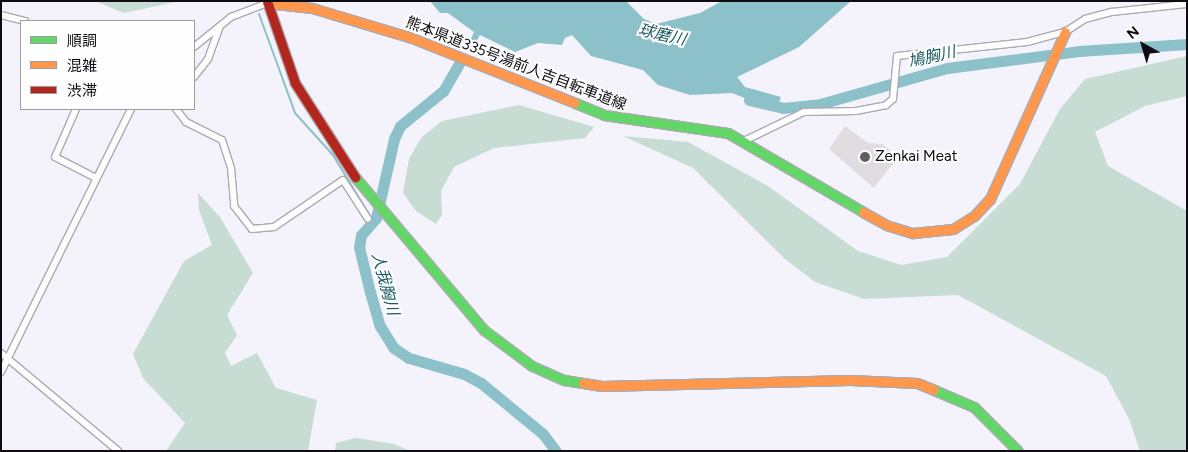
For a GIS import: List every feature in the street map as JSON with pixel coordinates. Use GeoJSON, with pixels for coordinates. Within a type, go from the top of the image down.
{"type":"FeatureCollection","features":[{"type":"Feature","properties":{"kind":"street"},"geometry":{"type":"LineString","coordinates":[[195,46],[220,26],[246,9],[267,2],[295,83],[351,172],[400,235],[484,330],[532,366],[564,380],[602,386],[850,380],[917,383],[974,407],[1018,451]]}},
{"type":"Feature","properties":{"kind":"street","name":"熊本県道335号湯前人吉自転車道線"},"geometry":{"type":"LineString","coordinates":[[267,2],[312,8],[412,38],[604,115],[715,130],[746,140],[886,225],[913,233],[943,232],[974,216],[990,199],[1048,63],[1065,32]]}},
{"type":"Feature","properties":{"kind":"street"},"geometry":{"type":"LineString","coordinates":[[746,140],[804,112],[869,110],[893,99],[895,59],[1027,42],[1065,32],[1085,19],[1112,12],[1187,4]]}},
{"type":"Feature","properties":{"kind":"street"},"geometry":{"type":"LineString","coordinates":[[1,15],[21,20]]}},
{"type":"Feature","properties":{"kind":"street"},"geometry":{"type":"LineString","coordinates":[[195,77],[205,64],[220,26]]}},
{"type":"Feature","properties":{"kind":"street"},"geometry":{"type":"LineString","coordinates":[[76,110],[55,157],[96,178]]}},
{"type":"Feature","properties":{"kind":"street"},"geometry":{"type":"LineString","coordinates":[[1,372],[130,110]]}},
{"type":"Feature","properties":{"kind":"street"},"geometry":{"type":"LineString","coordinates":[[177,110],[186,122],[222,140],[231,168],[234,206],[252,229],[274,227],[342,180],[368,219]]}},
{"type":"Feature","properties":{"kind":"street"},"geometry":{"type":"LineString","coordinates":[[1,353],[118,451]]}},
{"type":"Feature","properties":{"kind":"green space"},"geometry":{"type":"Polygon","coordinates":[[[95,1],[180,1],[124,13],[95,1]]]}},
{"type":"Feature","properties":{"kind":"green space"},"geometry":{"type":"Polygon","coordinates":[[[1187,56],[1187,96],[1145,106],[1095,132],[1108,166],[1187,211],[1187,451],[1140,451],[1129,419],[1106,376],[958,295],[864,299],[815,282],[785,259],[693,168],[623,136],[688,142],[768,186],[858,251],[901,265],[947,257],[1020,184],[1060,109],[1085,79],[1187,56]]]}},
{"type":"Feature","properties":{"kind":"green space"},"geometry":{"type":"Polygon","coordinates":[[[519,105],[594,127],[585,138],[494,148],[454,167],[441,191],[442,215],[436,224],[416,211],[403,193],[409,159],[421,138],[442,121],[519,105]]]}},
{"type":"Feature","properties":{"kind":"green space"},"geometry":{"type":"Polygon","coordinates":[[[198,193],[220,217],[253,273],[227,315],[237,335],[225,353],[231,366],[257,353],[276,388],[317,400],[308,451],[166,451],[185,423],[143,378],[133,354],[184,261],[212,245],[199,210],[198,193]]]}},
{"type":"Feature","properties":{"kind":"green space"},"geometry":{"type":"Polygon","coordinates":[[[356,438],[394,444],[410,451],[335,451],[336,443],[356,438]]]}},
{"type":"Feature","properties":{"kind":"water","name":"球磨川"},"geometry":{"type":"Polygon","coordinates":[[[430,1],[626,1],[644,19],[656,24],[700,13],[722,1],[851,1],[799,47],[737,77],[745,87],[781,97],[776,111],[770,100],[763,99],[762,105],[732,93],[690,95],[658,85],[643,70],[591,56],[572,35],[565,38],[562,45],[538,43],[515,52],[480,35],[474,45],[469,43],[474,32],[448,13],[440,13],[430,1]]]}},
{"type":"Feature","properties":{"kind":"building","name":"Zenkai Meat"},"geometry":{"type":"Polygon","coordinates":[[[845,126],[868,143],[882,144],[894,153],[891,157],[896,160],[874,188],[829,149],[845,126]]]}},
{"type":"Feature","properties":{"kind":"waterway"},"geometry":{"type":"LineString","coordinates":[[259,14],[295,113],[333,155],[373,221]]}},
{"type":"Feature","properties":{"kind":"waterway","name":"鳩胸川"},"geometry":{"type":"LineString","coordinates":[[749,100],[783,108],[820,104],[947,68],[1079,51],[1187,44]]}},
{"type":"Feature","properties":{"kind":"waterway","name":"人我胸川"},"geometry":{"type":"LineString","coordinates":[[460,62],[443,91],[400,126],[394,139],[376,218],[361,235],[359,247],[370,292],[380,326],[394,348],[409,358],[464,374],[481,383],[543,434],[556,451]]}},
{"type":"Feature","properties":{"kind":"traffic: fast"},"geometry":{"type":"LineString","coordinates":[[575,103],[604,115],[728,133],[863,212]]}},
{"type":"Feature","properties":{"kind":"traffic: fast"},"geometry":{"type":"LineString","coordinates":[[355,177],[484,330],[532,366],[564,380],[583,383]]}},
{"type":"Feature","properties":{"kind":"traffic: fast"},"geometry":{"type":"LineString","coordinates":[[934,390],[974,407],[1018,451]]}},
{"type":"Feature","properties":{"kind":"traffic: slow"},"geometry":{"type":"LineString","coordinates":[[267,3],[312,8],[412,38],[575,103]]}},
{"type":"Feature","properties":{"kind":"traffic: slow"},"geometry":{"type":"LineString","coordinates":[[863,212],[886,225],[913,233],[953,229],[974,216],[990,199],[1065,32]]}},
{"type":"Feature","properties":{"kind":"traffic: slow"},"geometry":{"type":"LineString","coordinates":[[583,383],[602,386],[850,380],[917,383],[934,390]]}},
{"type":"Feature","properties":{"kind":"traffic: jam"},"geometry":{"type":"LineString","coordinates":[[267,1],[295,83],[355,177]]}},
{"type":"Feature","properties":{"kind":"place","name":"Zenkai Meat"},"geometry":{"type":"Point","coordinates":[865,157]}}]}
